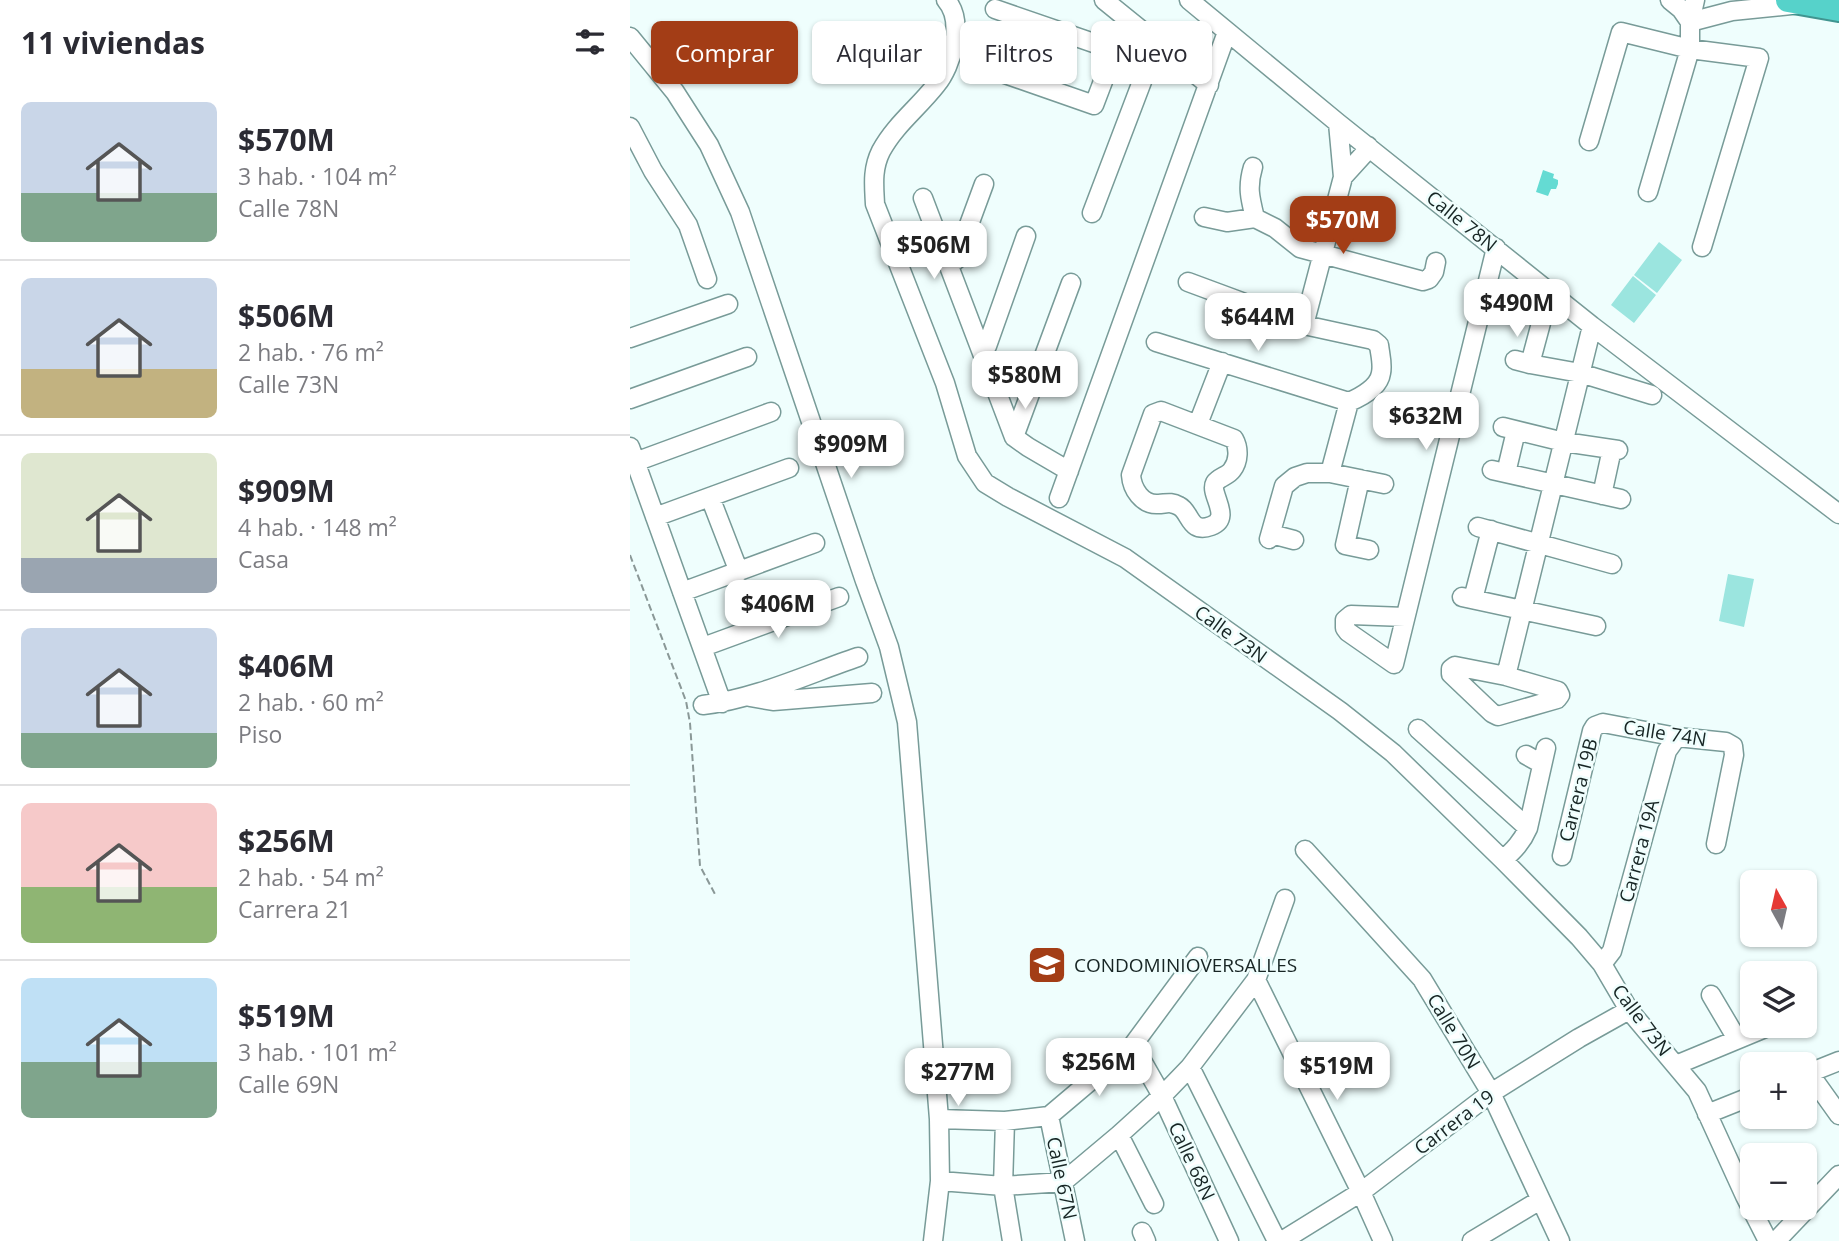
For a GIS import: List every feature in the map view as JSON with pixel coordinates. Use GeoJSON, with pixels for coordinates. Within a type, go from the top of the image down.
{"type":"FeatureCollection","features":[{"type":"Feature","properties":{"kind":"highway"},"geometry":{"type":"LineString","coordinates":[[1795,1],[1839,9]]}},
{"type":"Feature","properties":{"kind":"street","name":"Calle 73N"},"geometry":{"type":"LineString","coordinates":[[946,0],[957,27],[952,55],[938,84],[893,131],[880,153],[873,174],[875,204],[945,383],[967,456],[985,483],[1008,498],[1125,558],[1340,711],[1393,753],[1503,860],[1602,964],[1629,1010],[1697,1091],[1768,1241]]}},
{"type":"Feature","properties":{"kind":"street"},"geometry":{"type":"LineString","coordinates":[[1104,0],[1128,20]]}},
{"type":"Feature","properties":{"kind":"street","name":"Calle 78N"},"geometry":{"type":"LineString","coordinates":[[1189,0],[1592,326],[1839,514]]}},
{"type":"Feature","properties":{"kind":"street"},"geometry":{"type":"LineString","coordinates":[[1670,0],[1690,22]]}},
{"type":"Feature","properties":{"kind":"street"},"geometry":{"type":"LineString","coordinates":[[1648,192],[1690,49],[1690,22],[1695,0]]}},
{"type":"Feature","properties":{"kind":"street"},"geometry":{"type":"LineString","coordinates":[[1690,22],[1732,11],[1795,1]]}},
{"type":"Feature","properties":{"kind":"street"},"geometry":{"type":"LineString","coordinates":[[995,9],[1091,42]]}},
{"type":"Feature","properties":{"kind":"street"},"geometry":{"type":"LineString","coordinates":[[1059,498],[1227,32]]}},
{"type":"Feature","properties":{"kind":"street"},"geometry":{"type":"LineString","coordinates":[[1589,141],[1621,32],[1690,49],[1759,58],[1702,247]]}},
{"type":"Feature","properties":{"kind":"street"},"geometry":{"type":"LineString","coordinates":[[630,37],[675,92],[709,145],[740,212],[889,646],[907,722],[939,1119],[940,1181],[933,1241]]}},
{"type":"Feature","properties":{"kind":"street"},"geometry":{"type":"LineString","coordinates":[[1034,84],[1094,105],[1102,84]]}},
{"type":"Feature","properties":{"kind":"street"},"geometry":{"type":"LineString","coordinates":[[1092,213],[1141,84]]}},
{"type":"Feature","properties":{"kind":"street"},"geometry":{"type":"LineString","coordinates":[[1304,325],[1343,177],[1338,123]]}},
{"type":"Feature","properties":{"kind":"street"},"geometry":{"type":"LineString","coordinates":[[630,127],[653,172],[688,225],[707,279]]}},
{"type":"Feature","properties":{"kind":"street"},"geometry":{"type":"LineString","coordinates":[[1343,177],[1368,146]]}},
{"type":"Feature","properties":{"kind":"street"},"geometry":{"type":"LineString","coordinates":[[1253,167],[1249,191],[1255,218]]}},
{"type":"Feature","properties":{"kind":"street"},"geometry":{"type":"LineString","coordinates":[[948,265],[956,260],[984,184]]}},
{"type":"Feature","properties":{"kind":"street"},"geometry":{"type":"LineString","coordinates":[[923,198],[1014,437],[1069,471]]}},
{"type":"Feature","properties":{"kind":"street"},"geometry":{"type":"LineString","coordinates":[[1204,217],[1227,222],[1255,218],[1275,228],[1300,248],[1423,281],[1429,279],[1434,272],[1436,262]]}},
{"type":"Feature","properties":{"kind":"street"},"geometry":{"type":"LineString","coordinates":[[982,351],[988,346],[1026,236]]}},
{"type":"Feature","properties":{"kind":"street"},"geometry":{"type":"LineString","coordinates":[[1405,617],[1496,248]]}},
{"type":"Feature","properties":{"kind":"street"},"geometry":{"type":"LineString","coordinates":[[1156,342],[1349,402],[1362,397],[1380,379],[1382,371],[1379,345],[1373,340],[1304,325],[1188,282]]}},
{"type":"Feature","properties":{"kind":"street"},"geometry":{"type":"LineString","coordinates":[[1014,437],[1071,283]]}},
{"type":"Feature","properties":{"kind":"street"},"geometry":{"type":"LineString","coordinates":[[630,338],[728,304]]}},
{"type":"Feature","properties":{"kind":"street"},"geometry":{"type":"LineString","coordinates":[[1541,323],[1523,362],[1580,373],[1652,395]]}},
{"type":"Feature","properties":{"kind":"street"},"geometry":{"type":"LineString","coordinates":[[1506,676],[1592,326]]}},
{"type":"Feature","properties":{"kind":"street"},"geometry":{"type":"LineString","coordinates":[[630,399],[747,357]]}},
{"type":"Feature","properties":{"kind":"street"},"geometry":{"type":"LineString","coordinates":[[1198,425],[1222,362]]}},
{"type":"Feature","properties":{"kind":"street"},"geometry":{"type":"LineString","coordinates":[[1330,473],[1349,402]]}},
{"type":"Feature","properties":{"kind":"street"},"geometry":{"type":"LineString","coordinates":[[1161,411],[1198,425],[1234,439],[1238,453],[1232,470],[1214,484],[1220,505],[1217,524],[1198,528],[1189,521],[1183,508],[1170,502],[1149,503],[1132,485],[1131,475],[1153,414],[1161,411]]}},
{"type":"Feature","properties":{"kind":"street"},"geometry":{"type":"LineString","coordinates":[[722,703],[633,454],[771,412]]}},
{"type":"Feature","properties":{"kind":"street"},"geometry":{"type":"LineString","coordinates":[[1602,495],[1615,449],[1564,442],[1510,429],[1499,472],[1602,495],[1621,499]]}},
{"type":"Feature","properties":{"kind":"street"},"geometry":{"type":"LineString","coordinates":[[655,517],[789,468]]}},
{"type":"Feature","properties":{"kind":"street"},"geometry":{"type":"LineString","coordinates":[[1294,540],[1270,537],[1284,486],[1295,477],[1307,473],[1330,473],[1384,484]]}},
{"type":"Feature","properties":{"kind":"street"},"geometry":{"type":"LineString","coordinates":[[1360,480],[1345,545],[1369,550]]}},
{"type":"Feature","properties":{"kind":"street"},"geometry":{"type":"LineString","coordinates":[[710,497],[739,572]]}},
{"type":"Feature","properties":{"kind":"street"},"geometry":{"type":"LineString","coordinates":[[1596,626],[1468,598],[1484,528],[1612,564]]}},
{"type":"Feature","properties":{"kind":"street"},"geometry":{"type":"LineString","coordinates":[[682,592],[815,543]]}},
{"type":"Feature","properties":{"kind":"street"},"geometry":{"type":"LineString","coordinates":[[703,647],[839,597]]}},
{"type":"Feature","properties":{"kind":"street"},"geometry":{"type":"LineString","coordinates":[[702,705],[748,696],[858,657]]}},
{"type":"Feature","properties":{"kind":"street"},"geometry":{"type":"LineString","coordinates":[[1455,666],[1506,676],[1558,691],[1560,695],[1558,699],[1498,716],[1451,674],[1451,669],[1455,666]]}},
{"type":"Feature","properties":{"kind":"street"},"geometry":{"type":"LineString","coordinates":[[748,696],[773,701],[872,693]]}},
{"type":"Feature","properties":{"kind":"street","name":"Calle 74N"},"geometry":{"type":"LineString","coordinates":[[1595,726],[1602,723],[1677,737],[1726,742],[1733,746],[1734,755],[1716,844]]}},
{"type":"Feature","properties":{"kind":"street","name":"Carrera 19B"},"geometry":{"type":"LineString","coordinates":[[1562,856],[1595,726]]}},
{"type":"Feature","properties":{"kind":"street"},"geometry":{"type":"LineString","coordinates":[[1418,729],[1528,828]]}},
{"type":"Feature","properties":{"kind":"street","name":"Carrera 19A"},"geometry":{"type":"LineString","coordinates":[[1602,964],[1612,951],[1667,751],[1677,737]]}},
{"type":"Feature","properties":{"kind":"street"},"geometry":{"type":"LineString","coordinates":[[1503,860],[1516,848],[1528,828],[1538,756]]}},
{"type":"Feature","properties":{"kind":"street","name":"Calle 70N"},"geometry":{"type":"LineString","coordinates":[[1306,850],[1422,979],[1492,1093],[1560,1241]]}},
{"type":"Feature","properties":{"kind":"street"},"geometry":{"type":"LineString","coordinates":[[940,1181],[1003,1185],[1063,1182],[1119,1135],[1190,1067],[1256,980],[1285,900]]}},
{"type":"Feature","properties":{"kind":"street"},"geometry":{"type":"LineString","coordinates":[[939,1119],[1005,1121],[1049,1116],[1133,1045],[1198,957]]}},
{"type":"Feature","properties":{"kind":"street"},"geometry":{"type":"LineString","coordinates":[[1256,980],[1383,1241]]}},
{"type":"Feature","properties":{"kind":"street"},"geometry":{"type":"LineString","coordinates":[[1711,995],[1737,1039]]}},
{"type":"Feature","properties":{"kind":"street","name":"Carrera 19"},"geometry":{"type":"LineString","coordinates":[[1282,1241],[1361,1192],[1492,1093],[1629,1010]]}},
{"type":"Feature","properties":{"kind":"street"},"geometry":{"type":"LineString","coordinates":[[1675,1065],[1740,1038]]}},
{"type":"Feature","properties":{"kind":"street","name":"Calle 68N"},"geometry":{"type":"LineString","coordinates":[[1133,1045],[1162,1096],[1229,1241]]}},
{"type":"Feature","properties":{"kind":"street"},"geometry":{"type":"LineString","coordinates":[[1817,1070],[1839,1061]]}},
{"type":"Feature","properties":{"kind":"street"},"geometry":{"type":"LineString","coordinates":[[1190,1067],[1277,1241]]}},
{"type":"Feature","properties":{"kind":"street"},"geometry":{"type":"LineString","coordinates":[[1817,1085],[1836,1105]]}},
{"type":"Feature","properties":{"kind":"street"},"geometry":{"type":"LineString","coordinates":[[1707,1114],[1740,1101]]}},
{"type":"Feature","properties":{"kind":"street","name":"Calle 67N"},"geometry":{"type":"LineString","coordinates":[[1049,1116],[1075,1241]]}},
{"type":"Feature","properties":{"kind":"street"},"geometry":{"type":"LineString","coordinates":[[1005,1121],[1003,1185],[1012,1241]]}},
{"type":"Feature","properties":{"kind":"street"},"geometry":{"type":"LineString","coordinates":[[1119,1135],[1154,1204]]}},
{"type":"Feature","properties":{"kind":"street"},"geometry":{"type":"LineString","coordinates":[[1776,1241],[1839,1175]]}},
{"type":"Feature","properties":{"kind":"street"},"geometry":{"type":"LineString","coordinates":[[1472,1241],[1540,1200]]}},
{"type":"Feature","properties":{"kind":"path"},"geometry":{"type":"LineString","coordinates":[[630,555],[686,701],[690,723],[700,866],[716,896]]}},
{"type":"Feature","properties":{"kind":"shaded area"},"geometry":{"type":"Polygon","coordinates":[[[1543,170],[1554,174],[1553,178],[1558,180],[1556,189],[1551,189],[1548,196],[1536,192],[1543,170]]]}},
{"type":"Feature","properties":{"kind":"shaded area"},"geometry":{"type":"Polygon","coordinates":[[[1659,242],[1682,260],[1657,293],[1634,275],[1659,242]]]}},
{"type":"Feature","properties":{"kind":"shaded area"},"geometry":{"type":"Polygon","coordinates":[[[1633,276],[1656,295],[1634,323],[1611,305],[1633,276]]]}},
{"type":"Feature","properties":{"kind":"shaded area"},"geometry":{"type":"Polygon","coordinates":[[[1728,574],[1754,579],[1744,627],[1719,621],[1728,574]]]}},
{"type":"Feature","properties":{"kind":"place","name":"CONDOMINIOVERSALLES"},"geometry":{"type":"Point","coordinates":[1047,965]}}]}
